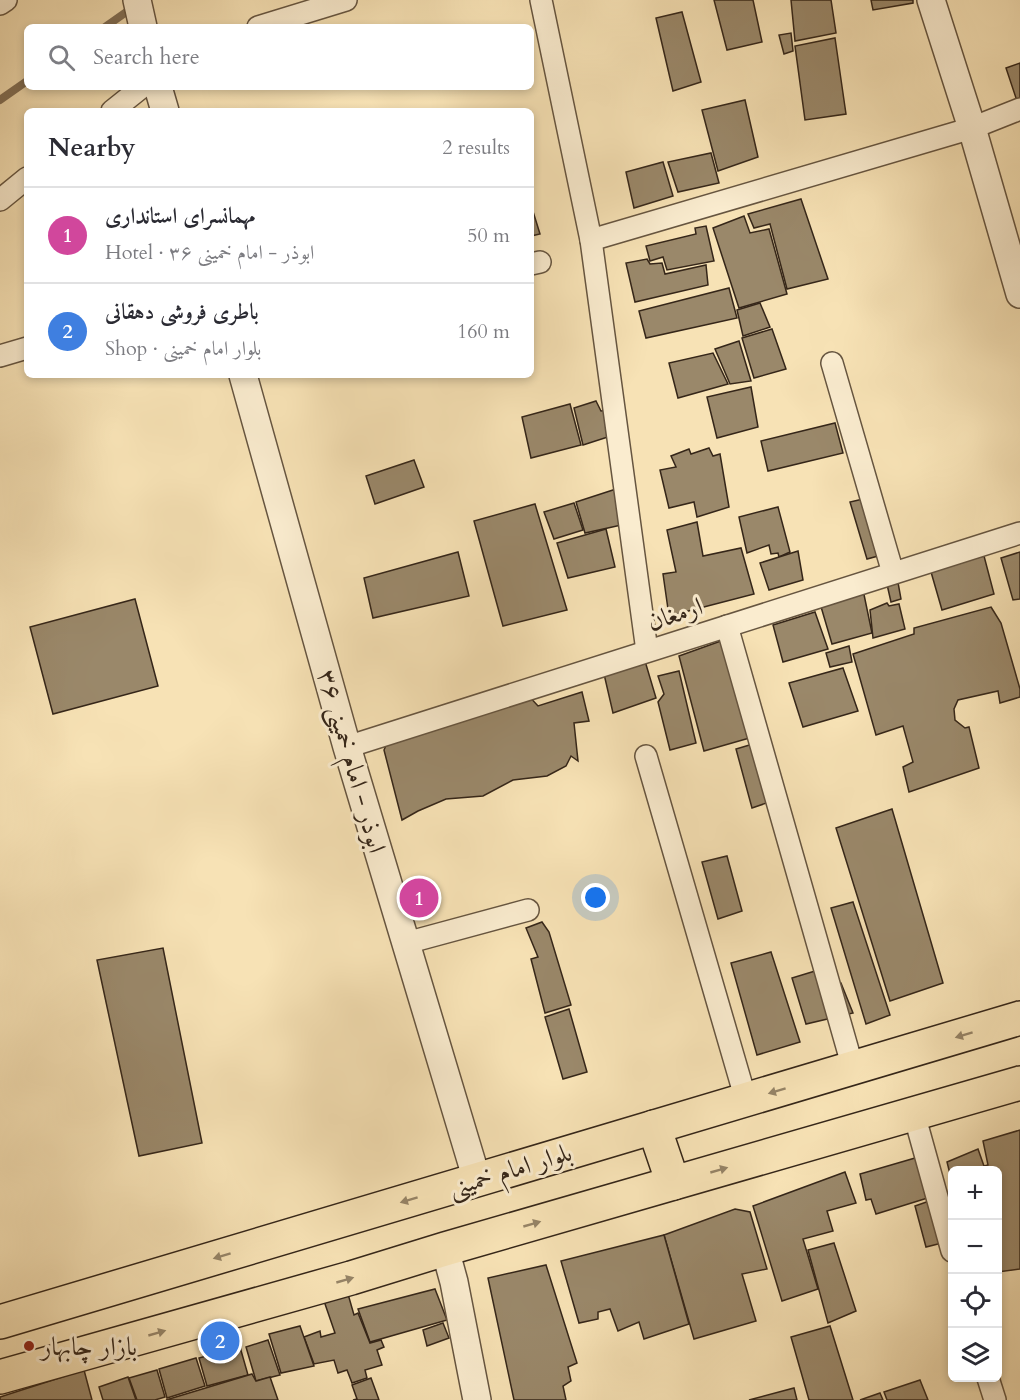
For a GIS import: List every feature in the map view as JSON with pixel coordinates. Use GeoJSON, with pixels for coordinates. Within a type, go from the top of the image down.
{"type":"FeatureCollection","features":[{"type":"Feature","properties":{"kind":"main road","name":"بلوار امام خمینی"},"geometry":{"type":"LineString","coordinates":[[0,1322],[1020,1018]]}},
{"type":"Feature","properties":{"kind":"main road"},"geometry":{"type":"LineString","coordinates":[[0,1377],[340,1281],[1020,1083]]}},
{"type":"Feature","properties":{"kind":"main road"},"geometry":{"type":"LineString","coordinates":[[654,1127],[673,1183]]}},
{"type":"Feature","properties":{"kind":"street"},"geometry":{"type":"LineString","coordinates":[[0,4],[6,0]]}},
{"type":"Feature","properties":{"kind":"street"},"geometry":{"type":"LineString","coordinates":[[137,0],[142,24]]}},
{"type":"Feature","properties":{"kind":"street"},"geometry":{"type":"LineString","coordinates":[[268,24],[346,0]]}},
{"type":"Feature","properties":{"kind":"street"},"geometry":{"type":"LineString","coordinates":[[541,0],[591,240],[647,651]]}},
{"type":"Feature","properties":{"kind":"street"},"geometry":{"type":"LineString","coordinates":[[931,0],[972,128],[1020,294]]}},
{"type":"Feature","properties":{"kind":"street"},"geometry":{"type":"LineString","coordinates":[[116,108],[138,90]]}},
{"type":"Feature","properties":{"kind":"street"},"geometry":{"type":"LineString","coordinates":[[159,90],[164,108]]}},
{"type":"Feature","properties":{"kind":"street"},"geometry":{"type":"LineString","coordinates":[[591,240],[972,128],[1020,109]]}},
{"type":"Feature","properties":{"kind":"street"},"geometry":{"type":"LineString","coordinates":[[0,200],[24,180]]}},
{"type":"Feature","properties":{"kind":"street"},"geometry":{"type":"LineString","coordinates":[[0,356],[24,349]]}},
{"type":"Feature","properties":{"kind":"street"},"geometry":{"type":"LineString","coordinates":[[832,363],[893,573]]}},
{"type":"Feature","properties":{"kind":"street","name":"ابوذر - امام خمینی ۳۶"},"geometry":{"type":"LineString","coordinates":[[244,378],[347,747],[477,1180]]}},
{"type":"Feature","properties":{"kind":"street","name":"ارمغان"},"geometry":{"type":"LineString","coordinates":[[347,747],[1020,532]]}},
{"type":"Feature","properties":{"kind":"street"},"geometry":{"type":"LineString","coordinates":[[727,626],[853,1068]]}},
{"type":"Feature","properties":{"kind":"street"},"geometry":{"type":"LineString","coordinates":[[646,756],[746,1100]]}},
{"type":"Feature","properties":{"kind":"street"},"geometry":{"type":"LineString","coordinates":[[406,943],[528,910]]}},
{"type":"Feature","properties":{"kind":"street"},"geometry":{"type":"LineString","coordinates":[[914,1114],[948,1237]]}},
{"type":"Feature","properties":{"kind":"street"},"geometry":{"type":"LineString","coordinates":[[445,1249],[454,1282],[477,1400]]}},
{"type":"Feature","properties":{"kind":"street"},"geometry":{"type":"LineString","coordinates":[[989,1382],[994,1400]]}},
{"type":"Feature","properties":{"kind":"building"},"geometry":{"type":"Polygon","coordinates":[[[714,0],[753,0],[762,42],[727,50],[714,0]]]}},
{"type":"Feature","properties":{"kind":"building"},"geometry":{"type":"Polygon","coordinates":[[[791,0],[831,0],[836,33],[795,41],[791,0]]]}},
{"type":"Feature","properties":{"kind":"building"},"geometry":{"type":"Polygon","coordinates":[[[871,0],[913,0],[913,3],[873,10],[871,0]]]}},
{"type":"Feature","properties":{"kind":"building"},"geometry":{"type":"Polygon","coordinates":[[[682,12],[701,82],[673,91],[656,18],[682,12]]]}},
{"type":"Feature","properties":{"kind":"building"},"geometry":{"type":"Polygon","coordinates":[[[791,33],[793,51],[784,54],[779,35],[791,33]]]}},
{"type":"Feature","properties":{"kind":"building"},"geometry":{"type":"Polygon","coordinates":[[[835,38],[846,114],[805,120],[795,46],[835,38]]]}},
{"type":"Feature","properties":{"kind":"building"},"geometry":{"type":"Polygon","coordinates":[[[1020,63],[1020,106],[1019,107],[1006,68],[1020,63]]]}},
{"type":"Feature","properties":{"kind":"building"},"geometry":{"type":"Polygon","coordinates":[[[745,100],[758,157],[718,171],[702,110],[745,100]]]}},
{"type":"Feature","properties":{"kind":"building"},"geometry":{"type":"Polygon","coordinates":[[[711,153],[719,183],[678,192],[668,162],[711,153]]]}},
{"type":"Feature","properties":{"kind":"building"},"geometry":{"type":"Polygon","coordinates":[[[663,162],[673,196],[634,208],[626,172],[663,162]]]}},
{"type":"Feature","properties":{"kind":"building"},"geometry":{"type":"Polygon","coordinates":[[[801,199],[828,279],[787,289],[770,224],[754,228],[748,214],[801,199]]]}},
{"type":"Feature","properties":{"kind":"building"},"geometry":{"type":"Polygon","coordinates":[[[534,215],[540,234],[534,235],[534,215]]]}},
{"type":"Feature","properties":{"kind":"building"},"geometry":{"type":"Polygon","coordinates":[[[744,216],[750,233],[769,229],[787,294],[739,308],[713,228],[744,216]]]}},
{"type":"Feature","properties":{"kind":"building"},"geometry":{"type":"Polygon","coordinates":[[[706,226],[714,261],[667,270],[663,257],[650,261],[646,246],[696,234],[695,228],[706,226]]]}},
{"type":"Feature","properties":{"kind":"building"},"geometry":{"type":"Polygon","coordinates":[[[647,259],[650,264],[662,263],[665,274],[706,265],[708,285],[635,302],[626,263],[647,259]]]}},
{"type":"Feature","properties":{"kind":"building"},"geometry":{"type":"Polygon","coordinates":[[[729,288],[737,318],[646,338],[639,311],[729,288]]]}},
{"type":"Feature","properties":{"kind":"building"},"geometry":{"type":"Polygon","coordinates":[[[760,303],[770,327],[743,336],[737,310],[760,303]]]}},
{"type":"Feature","properties":{"kind":"building"},"geometry":{"type":"Polygon","coordinates":[[[772,329],[786,369],[754,378],[742,338],[772,329]]]}},
{"type":"Feature","properties":{"kind":"building"},"geometry":{"type":"Polygon","coordinates":[[[739,341],[751,381],[730,384],[715,349],[739,341]]]}},
{"type":"Feature","properties":{"kind":"building"},"geometry":{"type":"Polygon","coordinates":[[[713,353],[728,384],[678,398],[669,363],[713,353]]]}},
{"type":"Feature","properties":{"kind":"building"},"geometry":{"type":"Polygon","coordinates":[[[751,387],[758,427],[717,438],[707,397],[751,387]]]}},
{"type":"Feature","properties":{"kind":"building"},"geometry":{"type":"Polygon","coordinates":[[[596,401],[601,411],[611,410],[614,435],[583,445],[574,408],[596,401]]]}},
{"type":"Feature","properties":{"kind":"building"},"geometry":{"type":"Polygon","coordinates":[[[570,404],[581,445],[531,458],[522,417],[570,404]]]}},
{"type":"Feature","properties":{"kind":"building"},"geometry":{"type":"Polygon","coordinates":[[[835,423],[843,453],[768,471],[761,441],[835,423]]]}},
{"type":"Feature","properties":{"kind":"building"},"geometry":{"type":"Polygon","coordinates":[[[709,448],[713,456],[720,454],[729,507],[697,517],[694,502],[669,508],[660,470],[676,467],[671,456],[689,449],[691,454],[709,448]]]}},
{"type":"Feature","properties":{"kind":"building"},"geometry":{"type":"Polygon","coordinates":[[[414,460],[424,487],[375,504],[366,476],[414,460]]]}},
{"type":"Feature","properties":{"kind":"building"},"geometry":{"type":"Polygon","coordinates":[[[616,489],[626,524],[585,533],[576,502],[616,489]]]}},
{"type":"Feature","properties":{"kind":"building"},"geometry":{"type":"Polygon","coordinates":[[[876,496],[893,552],[867,559],[850,502],[876,496]]]}},
{"type":"Feature","properties":{"kind":"building"},"geometry":{"type":"Polygon","coordinates":[[[574,503],[583,530],[554,539],[544,512],[574,503]]]}},
{"type":"Feature","properties":{"kind":"building"},"geometry":{"type":"Polygon","coordinates":[[[535,504],[567,610],[503,626],[474,521],[535,504]]]}},
{"type":"Feature","properties":{"kind":"building"},"geometry":{"type":"Polygon","coordinates":[[[778,507],[790,552],[779,557],[778,553],[771,554],[769,545],[747,553],[739,517],[778,507]]]}},
{"type":"Feature","properties":{"kind":"building"},"geometry":{"type":"Polygon","coordinates":[[[697,522],[703,556],[741,548],[754,594],[669,616],[663,574],[676,572],[667,530],[697,522]]]}},
{"type":"Feature","properties":{"kind":"building"},"geometry":{"type":"Polygon","coordinates":[[[606,529],[615,567],[568,578],[557,543],[606,529]]]}},
{"type":"Feature","properties":{"kind":"building"},"geometry":{"type":"Polygon","coordinates":[[[798,551],[803,580],[769,590],[760,563],[798,551]]]}},
{"type":"Feature","properties":{"kind":"building"},"geometry":{"type":"Polygon","coordinates":[[[458,552],[469,596],[373,618],[364,578],[458,552]]]}},
{"type":"Feature","properties":{"kind":"building"},"geometry":{"type":"Polygon","coordinates":[[[1020,552],[1020,599],[1013,600],[1001,558],[1020,552]]]}},
{"type":"Feature","properties":{"kind":"building"},"geometry":{"type":"Polygon","coordinates":[[[984,556],[994,594],[942,610],[929,565],[944,566],[984,556]]]}},
{"type":"Feature","properties":{"kind":"building"},"geometry":{"type":"Polygon","coordinates":[[[897,577],[901,599],[891,602],[886,580],[897,577]]]}},
{"type":"Feature","properties":{"kind":"building"},"geometry":{"type":"Polygon","coordinates":[[[862,585],[872,633],[832,644],[819,600],[862,585]]]}},
{"type":"Feature","properties":{"kind":"building"},"geometry":{"type":"Polygon","coordinates":[[[135,599],[158,686],[53,714],[30,627],[135,599]]]}},
{"type":"Feature","properties":{"kind":"building"},"geometry":{"type":"Polygon","coordinates":[[[887,603],[889,606],[899,604],[905,629],[873,638],[870,610],[887,603]]]}},
{"type":"Feature","properties":{"kind":"building"},"geometry":{"type":"Polygon","coordinates":[[[991,607],[1001,623],[1020,689],[1020,697],[1000,703],[998,691],[958,700],[954,709],[955,720],[965,728],[969,727],[979,768],[909,792],[903,767],[913,762],[903,726],[876,735],[853,654],[914,634],[914,628],[991,607]]]}},
{"type":"Feature","properties":{"kind":"building"},"geometry":{"type":"Polygon","coordinates":[[[815,612],[828,649],[783,662],[773,625],[815,612]]]}},
{"type":"Feature","properties":{"kind":"building"},"geometry":{"type":"Polygon","coordinates":[[[732,637],[760,735],[704,751],[679,656],[732,637]]]}},
{"type":"Feature","properties":{"kind":"building"},"geometry":{"type":"Polygon","coordinates":[[[849,646],[852,662],[830,667],[826,653],[849,646]]]}},
{"type":"Feature","properties":{"kind":"building"},"geometry":{"type":"Polygon","coordinates":[[[645,661],[656,698],[613,713],[604,674],[645,661]]]}},
{"type":"Feature","properties":{"kind":"building"},"geometry":{"type":"Polygon","coordinates":[[[843,668],[858,711],[803,727],[789,683],[843,668]]]}},
{"type":"Feature","properties":{"kind":"building"},"geometry":{"type":"Polygon","coordinates":[[[679,671],[696,743],[670,750],[658,702],[664,694],[658,676],[679,671]]]}},
{"type":"Feature","properties":{"kind":"building"},"geometry":{"type":"Polygon","coordinates":[[[582,692],[589,721],[574,723],[578,761],[571,756],[566,766],[547,776],[513,780],[483,796],[446,799],[402,820],[384,750],[387,743],[527,694],[538,706],[582,692]]]}},
{"type":"Feature","properties":{"kind":"building"},"geometry":{"type":"Polygon","coordinates":[[[763,741],[778,799],[752,808],[736,749],[763,741]]]}},
{"type":"Feature","properties":{"kind":"building"},"geometry":{"type":"Polygon","coordinates":[[[892,809],[943,983],[890,1001],[836,828],[892,809]]]}},
{"type":"Feature","properties":{"kind":"building"},"geometry":{"type":"Polygon","coordinates":[[[727,856],[742,911],[718,919],[702,862],[727,856]]]}},
{"type":"Feature","properties":{"kind":"building"},"geometry":{"type":"Polygon","coordinates":[[[853,902],[890,1015],[866,1024],[831,908],[853,902]]]}},
{"type":"Feature","properties":{"kind":"building"},"geometry":{"type":"Polygon","coordinates":[[[542,922],[549,932],[571,1005],[545,1013],[531,959],[538,957],[526,928],[542,922]]]}},
{"type":"Feature","properties":{"kind":"building"},"geometry":{"type":"Polygon","coordinates":[[[163,948],[202,1143],[139,1156],[97,960],[163,948]]]}},
{"type":"Feature","properties":{"kind":"building"},"geometry":{"type":"Polygon","coordinates":[[[771,952],[800,1042],[757,1055],[731,963],[771,952]]]}},
{"type":"Feature","properties":{"kind":"building"},"geometry":{"type":"Polygon","coordinates":[[[825,968],[831,985],[841,983],[853,1013],[806,1024],[792,978],[825,968]]]}},
{"type":"Feature","properties":{"kind":"building"},"geometry":{"type":"Polygon","coordinates":[[[569,1009],[587,1072],[563,1079],[545,1017],[569,1009]]]}},
{"type":"Feature","properties":{"kind":"building"},"geometry":{"type":"Polygon","coordinates":[[[1020,1130],[1020,1269],[1002,1271],[1002,1166],[984,1166],[988,1165],[983,1141],[1020,1130]]]}},
{"type":"Feature","properties":{"kind":"building"},"geometry":{"type":"Polygon","coordinates":[[[978,1149],[984,1166],[948,1166],[947,1162],[978,1149]]]}},
{"type":"Feature","properties":{"kind":"building"},"geometry":{"type":"Polygon","coordinates":[[[922,1156],[934,1196],[876,1214],[871,1199],[866,1200],[860,1174],[922,1156]]]}},
{"type":"Feature","properties":{"kind":"building"},"geometry":{"type":"Polygon","coordinates":[[[845,1172],[856,1203],[827,1211],[833,1231],[803,1239],[818,1289],[782,1301],[753,1206],[845,1172]]]}},
{"type":"Feature","properties":{"kind":"building"},"geometry":{"type":"Polygon","coordinates":[[[935,1199],[946,1242],[926,1247],[915,1206],[935,1199]]]}},
{"type":"Feature","properties":{"kind":"building"},"geometry":{"type":"Polygon","coordinates":[[[735,1209],[750,1212],[767,1269],[742,1274],[756,1321],[694,1339],[664,1235],[735,1209]]]}},
{"type":"Feature","properties":{"kind":"building"},"geometry":{"type":"Polygon","coordinates":[[[664,1235],[689,1324],[644,1339],[639,1322],[618,1331],[610,1309],[598,1312],[598,1319],[579,1323],[561,1261],[664,1235]]]}},
{"type":"Feature","properties":{"kind":"building"},"geometry":{"type":"Polygon","coordinates":[[[834,1243],[856,1311],[828,1323],[808,1250],[834,1243]]]}},
{"type":"Feature","properties":{"kind":"building"},"geometry":{"type":"Polygon","coordinates":[[[546,1265],[577,1363],[568,1367],[571,1381],[563,1386],[566,1400],[514,1400],[488,1278],[546,1265]]]}},
{"type":"Feature","properties":{"kind":"building"},"geometry":{"type":"Polygon","coordinates":[[[435,1289],[447,1320],[370,1342],[358,1309],[435,1289]]]}},
{"type":"Feature","properties":{"kind":"building"},"geometry":{"type":"Polygon","coordinates":[[[348,1294],[354,1315],[358,1313],[370,1343],[381,1340],[384,1347],[377,1350],[382,1365],[365,1370],[367,1378],[352,1383],[347,1370],[338,1373],[334,1360],[314,1364],[304,1337],[320,1331],[321,1337],[335,1333],[324,1301],[348,1294]]]}},
{"type":"Feature","properties":{"kind":"building"},"geometry":{"type":"Polygon","coordinates":[[[443,1323],[449,1338],[427,1346],[423,1330],[443,1323]]]}},
{"type":"Feature","properties":{"kind":"building"},"geometry":{"type":"Polygon","coordinates":[[[300,1326],[314,1366],[281,1373],[269,1334],[300,1326]]]}},
{"type":"Feature","properties":{"kind":"building"},"geometry":{"type":"Polygon","coordinates":[[[830,1326],[853,1400],[809,1400],[791,1337],[830,1326]]]}},
{"type":"Feature","properties":{"kind":"building"},"geometry":{"type":"Polygon","coordinates":[[[268,1340],[280,1375],[256,1381],[246,1347],[268,1340]]]}},
{"type":"Feature","properties":{"kind":"building"},"geometry":{"type":"Polygon","coordinates":[[[240,1347],[248,1375],[207,1386],[199,1358],[240,1347]]]}},
{"type":"Feature","properties":{"kind":"building"},"geometry":{"type":"Polygon","coordinates":[[[196,1358],[205,1386],[167,1398],[159,1369],[196,1358]]]}},
{"type":"Feature","properties":{"kind":"building"},"geometry":{"type":"Polygon","coordinates":[[[84,1370],[92,1400],[0,1400],[0,1397],[84,1370]]]}},
{"type":"Feature","properties":{"kind":"building"},"geometry":{"type":"Polygon","coordinates":[[[157,1370],[165,1397],[155,1400],[137,1400],[129,1378],[157,1370]]]}},
{"type":"Feature","properties":{"kind":"building"},"geometry":{"type":"Polygon","coordinates":[[[252,1374],[256,1381],[270,1377],[278,1400],[166,1400],[252,1374]]]}},
{"type":"Feature","properties":{"kind":"building"},"geometry":{"type":"Polygon","coordinates":[[[128,1377],[136,1400],[103,1400],[99,1387],[128,1377]]]}},
{"type":"Feature","properties":{"kind":"building"},"geometry":{"type":"Polygon","coordinates":[[[371,1378],[379,1400],[353,1400],[357,1399],[352,1385],[371,1378]]]}},
{"type":"Feature","properties":{"kind":"building"},"geometry":{"type":"Polygon","coordinates":[[[920,1380],[928,1400],[887,1400],[884,1392],[920,1380]]]}},
{"type":"Feature","properties":{"kind":"building"},"geometry":{"type":"Polygon","coordinates":[[[794,1388],[797,1400],[749,1400],[794,1388]]]}},
{"type":"Feature","properties":{"kind":"building"},"geometry":{"type":"Polygon","coordinates":[[[880,1393],[883,1400],[860,1400],[880,1393]]]}},
{"type":"Feature","properties":{"kind":"waterway"},"geometry":{"type":"LineString","coordinates":[[109,24],[132,8]]}},
{"type":"Feature","properties":{"kind":"waterway"},"geometry":{"type":"LineString","coordinates":[[0,100],[24,83]]}},
{"type":"Feature","properties":{"kind":"place","name":"مهمانسرای استانداری"},"geometry":{"type":"Point","coordinates":[419,898]}},
{"type":"Feature","properties":{"kind":"place","name":"باطری فروشی دهقانى"},"geometry":{"type":"Point","coordinates":[220,1341]}},
{"type":"Feature","properties":{"kind":"place","name":"بازار چابهار"},"geometry":{"type":"Point","coordinates":[29,1346]}}]}
